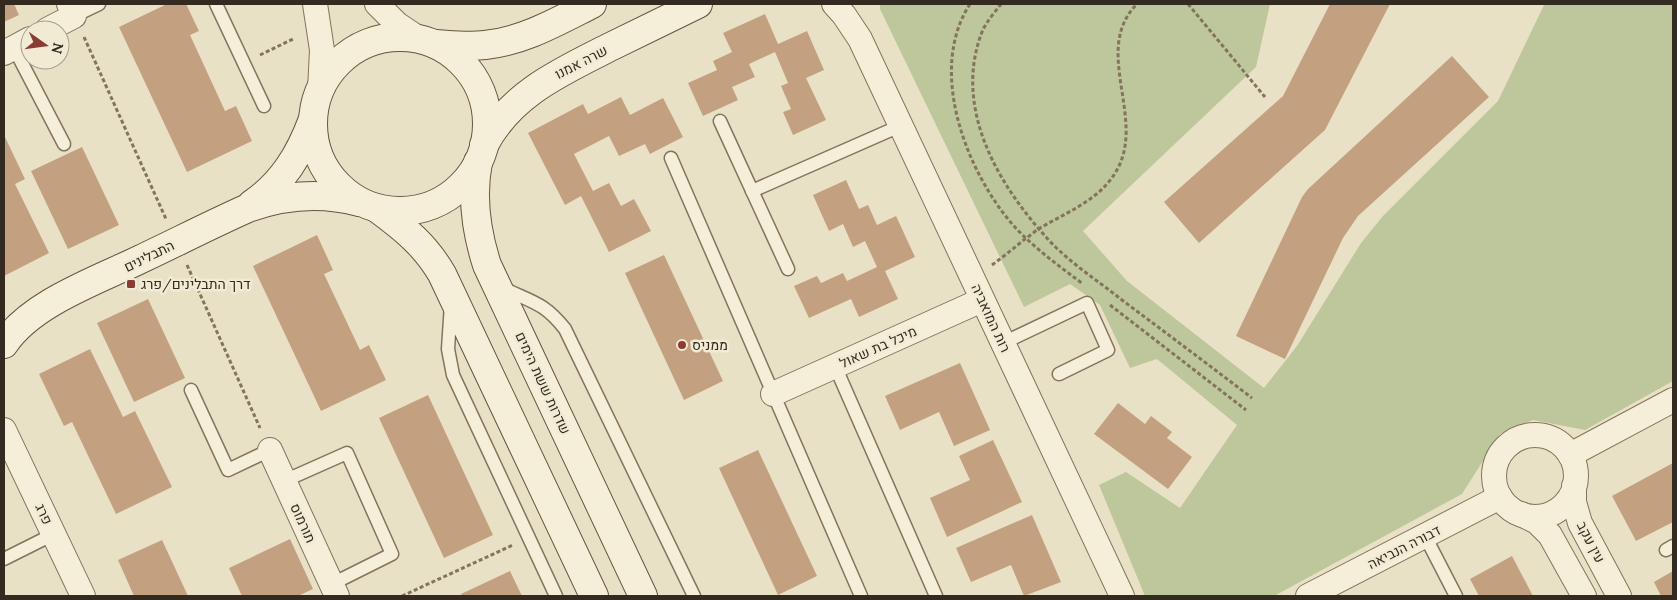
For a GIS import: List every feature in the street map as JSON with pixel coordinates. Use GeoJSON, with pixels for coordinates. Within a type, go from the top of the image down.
{"type":"FeatureCollection","features":[{"type":"Feature","properties":{"kind":"street"},"geometry":{"type":"LineString","coordinates":[[370,205],[406,211],[433,205],[455,191],[465,182],[481,154],[486,118],[480,91],[467,68],[457,58],[397,24],[376,4]]}},
{"type":"Feature","properties":{"kind":"street"},"geometry":{"type":"LineString","coordinates":[[320,90],[335,67],[355,50],[380,39],[393,37],[469,46],[508,41],[530,34],[592,4]]}},
{"type":"Feature","properties":{"kind":"street","name":"שרה אמנו"},"geometry":{"type":"LineString","coordinates":[[481,154],[489,136],[515,105],[552,76],[698,4]]}},
{"type":"Feature","properties":{"kind":"street","name":"רות המואביה"},"geometry":{"type":"LineString","coordinates":[[834,4],[860,39],[1122,596]]}},
{"type":"Feature","properties":{"kind":"street","name":"רות המואביה"},"geometry":{"type":"LineString","coordinates":[[853,4],[860,39]]}},
{"type":"Feature","properties":{"kind":"street"},"geometry":{"type":"LineString","coordinates":[[60,20],[72,10]]}},
{"type":"Feature","properties":{"kind":"street"},"geometry":{"type":"LineString","coordinates":[[317,15],[322,50],[320,90],[313,117],[315,145],[325,169],[342,190],[370,205],[407,230],[423,246],[436,264],[452,294],[594,596]]}},
{"type":"Feature","properties":{"kind":"street","name":"התבלינים"},"geometry":{"type":"LineString","coordinates":[[235,214],[262,197],[282,178],[301,148],[313,117]]}},
{"type":"Feature","properties":{"kind":"street","name":"שדרות ששת הימים"},"geometry":{"type":"LineString","coordinates":[[481,154],[474,200],[476,228],[487,265],[643,596]]}},
{"type":"Feature","properties":{"kind":"street","name":"התבלינים"},"geometry":{"type":"LineString","coordinates":[[4,344],[10,334],[22,322],[62,297],[235,214],[260,204],[298,197],[336,197],[370,205]]}},
{"type":"Feature","properties":{"kind":"street","name":"מיכל בת שאול"},"geometry":{"type":"LineString","coordinates":[[773,394],[835,366],[978,290]]}},
{"type":"Feature","properties":{"kind":"street","name":"התבלינים"},"geometry":{"type":"LineString","coordinates":[[4,313],[26,309],[62,297]]}},
{"type":"Feature","properties":{"kind":"street"},"geometry":{"type":"LineString","coordinates":[[1570,455],[1673,400]]}},
{"type":"Feature","properties":{"kind":"street","name":"פרג"},"geometry":{"type":"LineString","coordinates":[[4,430],[83,596]]}},
{"type":"Feature","properties":{"kind":"street"},"geometry":{"type":"LineString","coordinates":[[1519,513],[1538,517],[1550,514],[1565,503],[1574,486],[1576,473],[1570,455],[1557,441],[1545,436],[1532,435],[1514,441],[1501,454],[1496,466],[1494,479],[1500,497],[1508,506],[1519,513],[1537,522],[1550,535],[1584,596]]}},
{"type":"Feature","properties":{"kind":"street","name":"תורמוס"},"geometry":{"type":"LineString","coordinates":[[270,450],[334,590]]}},
{"type":"Feature","properties":{"kind":"street","name":"עין עקב"},"geometry":{"type":"LineString","coordinates":[[1574,486],[1574,502],[1580,523],[1619,596]]}},
{"type":"Feature","properties":{"kind":"street","name":"דבורה הנביאה"},"geometry":{"type":"LineString","coordinates":[[1308,596],[1500,497]]}},
{"type":"Feature","properties":{"kind":"lane"},"geometry":{"type":"LineString","coordinates":[[72,10],[99,4]]}},
{"type":"Feature","properties":{"kind":"lane"},"geometry":{"type":"LineString","coordinates":[[216,4],[264,106]]}},
{"type":"Feature","properties":{"kind":"lane"},"geometry":{"type":"LineString","coordinates":[[16,46],[64,144]]}},
{"type":"Feature","properties":{"kind":"lane"},"geometry":{"type":"LineString","coordinates":[[720,121],[788,269]]}},
{"type":"Feature","properties":{"kind":"lane"},"geometry":{"type":"LineString","coordinates":[[752,191],[900,126]]}},
{"type":"Feature","properties":{"kind":"lane"},"geometry":{"type":"LineString","coordinates":[[671,158],[861,596]]}},
{"type":"Feature","properties":{"kind":"lane"},"geometry":{"type":"LineString","coordinates":[[497,285],[534,301],[547,309],[565,329],[694,596]]}},
{"type":"Feature","properties":{"kind":"lane"},"geometry":{"type":"LineString","coordinates":[[452,294],[448,349],[453,375],[556,596]]}},
{"type":"Feature","properties":{"kind":"lane"},"geometry":{"type":"LineString","coordinates":[[1003,343],[1087,303],[1108,350],[1059,374]]}},
{"type":"Feature","properties":{"kind":"lane"},"geometry":{"type":"LineString","coordinates":[[835,366],[936,596]]}},
{"type":"Feature","properties":{"kind":"lane"},"geometry":{"type":"LineString","coordinates":[[191,390],[228,470],[270,450]]}},
{"type":"Feature","properties":{"kind":"lane"},"geometry":{"type":"LineString","coordinates":[[284,481],[347,453],[392,554],[334,590]]}},
{"type":"Feature","properties":{"kind":"lane"},"geometry":{"type":"LineString","coordinates":[[4,558],[54,534]]}},
{"type":"Feature","properties":{"kind":"lane"},"geometry":{"type":"LineString","coordinates":[[1425,536],[1456,596]]}},
{"type":"Feature","properties":{"kind":"path"},"geometry":{"type":"LineString","coordinates":[[970,4],[959,23],[953,50],[952,76],[956,112],[970,156],[996,203],[1026,239],[1086,286]]}},
{"type":"Feature","properties":{"kind":"path"},"geometry":{"type":"LineString","coordinates":[[1002,4],[982,30],[974,59],[972,87],[976,116],[984,144],[1012,195],[1029,218],[1053,244],[1083,270],[1252,398]]}},
{"type":"Feature","properties":{"kind":"path"},"geometry":{"type":"LineString","coordinates":[[978,290],[1026,239],[1039,228],[1097,194],[1118,169],[1124,154],[1127,135],[1126,113],[1118,70],[1119,40],[1127,16],[1137,4]]}},
{"type":"Feature","properties":{"kind":"path"},"geometry":{"type":"LineString","coordinates":[[1188,4],[1265,97]]}},
{"type":"Feature","properties":{"kind":"path"},"geometry":{"type":"LineString","coordinates":[[244,62],[317,15]]}},
{"type":"Feature","properties":{"kind":"path"},"geometry":{"type":"LineString","coordinates":[[1108,304],[1246,410]]}},
{"type":"Feature","properties":{"kind":"path"},"geometry":{"type":"LineString","coordinates":[[402,596],[529,538]]}},
{"type":"Feature","properties":{"kind":"green space"},"geometry":{"type":"Polygon","coordinates":[[[880,4],[1270,4],[1256,67],[1083,231],[1127,281],[1264,388],[1297,346],[1361,243],[1383,216],[1498,101],[1544,5],[1542,4],[1673,4],[1673,381],[1585,430],[1533,420],[1500,434],[1462,494],[1274,596],[1145,596],[1099,485],[1126,472],[1180,508],[1237,425],[1157,359],[1130,368],[1100,305],[1070,284],[1024,307],[880,9],[880,4]]]}},
{"type":"Feature","properties":{"kind":"building"},"geometry":{"type":"Polygon","coordinates":[[[4,4],[14,4],[19,15],[4,22],[4,4]]]}},
{"type":"Feature","properties":{"kind":"building"},"geometry":{"type":"Polygon","coordinates":[[[167,4],[186,4],[199,31],[190,35],[225,111],[236,106],[252,141],[187,172],[119,27],[167,4]]]}},
{"type":"Feature","properties":{"kind":"building"},"geometry":{"type":"Polygon","coordinates":[[[1330,4],[1390,4],[1325,130],[1199,243],[1164,202],[1283,96],[1330,4]]]}},
{"type":"Feature","properties":{"kind":"building"},"geometry":{"type":"Polygon","coordinates":[[[765,14],[778,44],[807,31],[824,70],[806,78],[826,120],[793,135],[783,112],[791,109],[781,86],[788,83],[775,52],[749,64],[755,77],[732,87],[738,100],[703,116],[688,83],[717,70],[713,61],[732,52],[723,33],[765,14]]]}},
{"type":"Feature","properties":{"kind":"building"},"geometry":{"type":"Polygon","coordinates":[[[1452,56],[1489,97],[1358,216],[1343,238],[1285,359],[1236,336],[1302,197],[1308,189],[1452,56]]]}},
{"type":"Feature","properties":{"kind":"building"},"geometry":{"type":"Polygon","coordinates":[[[621,97],[630,115],[663,98],[683,137],[650,154],[645,144],[619,156],[609,136],[574,154],[593,191],[609,183],[621,206],[634,199],[651,231],[609,252],[581,196],[565,205],[528,133],[583,104],[588,114],[621,97]]]}},
{"type":"Feature","properties":{"kind":"building"},"geometry":{"type":"Polygon","coordinates":[[[4,135],[25,179],[15,184],[49,253],[4,276],[4,135]]]}},
{"type":"Feature","properties":{"kind":"building"},"geometry":{"type":"Polygon","coordinates":[[[82,147],[119,225],[68,249],[31,171],[82,147]]]}},
{"type":"Feature","properties":{"kind":"building"},"geometry":{"type":"Polygon","coordinates":[[[846,180],[859,209],[868,205],[877,225],[896,216],[915,257],[885,271],[898,299],[859,317],[851,299],[809,318],[794,286],[817,276],[821,283],[843,273],[847,281],[877,267],[865,241],[853,247],[843,224],[829,231],[813,195],[846,180]]]}},
{"type":"Feature","properties":{"kind":"building"},"geometry":{"type":"Polygon","coordinates":[[[317,235],[333,270],[324,274],[360,350],[369,345],[386,380],[321,411],[253,266],[317,235]]]}},
{"type":"Feature","properties":{"kind":"building"},"geometry":{"type":"Polygon","coordinates":[[[664,255],[723,381],[684,400],[625,273],[664,255]]]}},
{"type":"Feature","properties":{"kind":"building"},"geometry":{"type":"Polygon","coordinates":[[[148,299],[185,378],[134,402],[97,323],[148,299]]]}},
{"type":"Feature","properties":{"kind":"building"},"geometry":{"type":"Polygon","coordinates":[[[90,349],[123,417],[135,411],[172,487],[116,514],[72,422],[64,426],[39,374],[90,349]]]}},
{"type":"Feature","properties":{"kind":"building"},"geometry":{"type":"Polygon","coordinates":[[[960,363],[990,430],[954,446],[939,412],[900,430],[885,396],[960,363]]]}},
{"type":"Feature","properties":{"kind":"building"},"geometry":{"type":"Polygon","coordinates":[[[428,395],[493,535],[444,558],[379,418],[428,395]]]}},
{"type":"Feature","properties":{"kind":"building"},"geometry":{"type":"Polygon","coordinates":[[[1118,403],[1145,424],[1151,416],[1172,432],[1167,438],[1192,457],[1168,489],[1094,434],[1118,403]]]}},
{"type":"Feature","properties":{"kind":"building"},"geometry":{"type":"Polygon","coordinates":[[[993,440],[1022,502],[947,537],[930,498],[970,480],[959,456],[993,440]]]}},
{"type":"Feature","properties":{"kind":"building"},"geometry":{"type":"Polygon","coordinates":[[[758,450],[817,576],[778,595],[719,468],[758,450]]]}},
{"type":"Feature","properties":{"kind":"building"},"geometry":{"type":"Polygon","coordinates":[[[1673,463],[1673,522],[1636,541],[1612,496],[1673,463]]]}},
{"type":"Feature","properties":{"kind":"building"},"geometry":{"type":"Polygon","coordinates":[[[1032,515],[1061,582],[1024,596],[1011,565],[971,582],[956,548],[1032,515]]]}},
{"type":"Feature","properties":{"kind":"building"},"geometry":{"type":"Polygon","coordinates":[[[290,539],[313,589],[298,596],[242,596],[229,568],[290,539]]]}},
{"type":"Feature","properties":{"kind":"building"},"geometry":{"type":"Polygon","coordinates":[[[162,540],[188,596],[134,596],[118,560],[162,540]]]}},
{"type":"Feature","properties":{"kind":"building"},"geometry":{"type":"Polygon","coordinates":[[[1512,556],[1533,596],[1479,596],[1470,579],[1512,556]]]}},
{"type":"Feature","properties":{"kind":"building"},"geometry":{"type":"Polygon","coordinates":[[[510,571],[522,596],[462,596],[461,594],[510,571]]]}},
{"type":"Feature","properties":{"kind":"building"},"geometry":{"type":"Polygon","coordinates":[[[1673,571],[1673,596],[1661,596],[1654,582],[1673,571]]]}},
{"type":"Feature","properties":{"kind":"place","name":"דרך התבלינים/פרג"},"geometry":{"type":"Point","coordinates":[131,284]}},
{"type":"Feature","properties":{"kind":"place","name":"ממניס"},"geometry":{"type":"Point","coordinates":[682,345]}}]}
